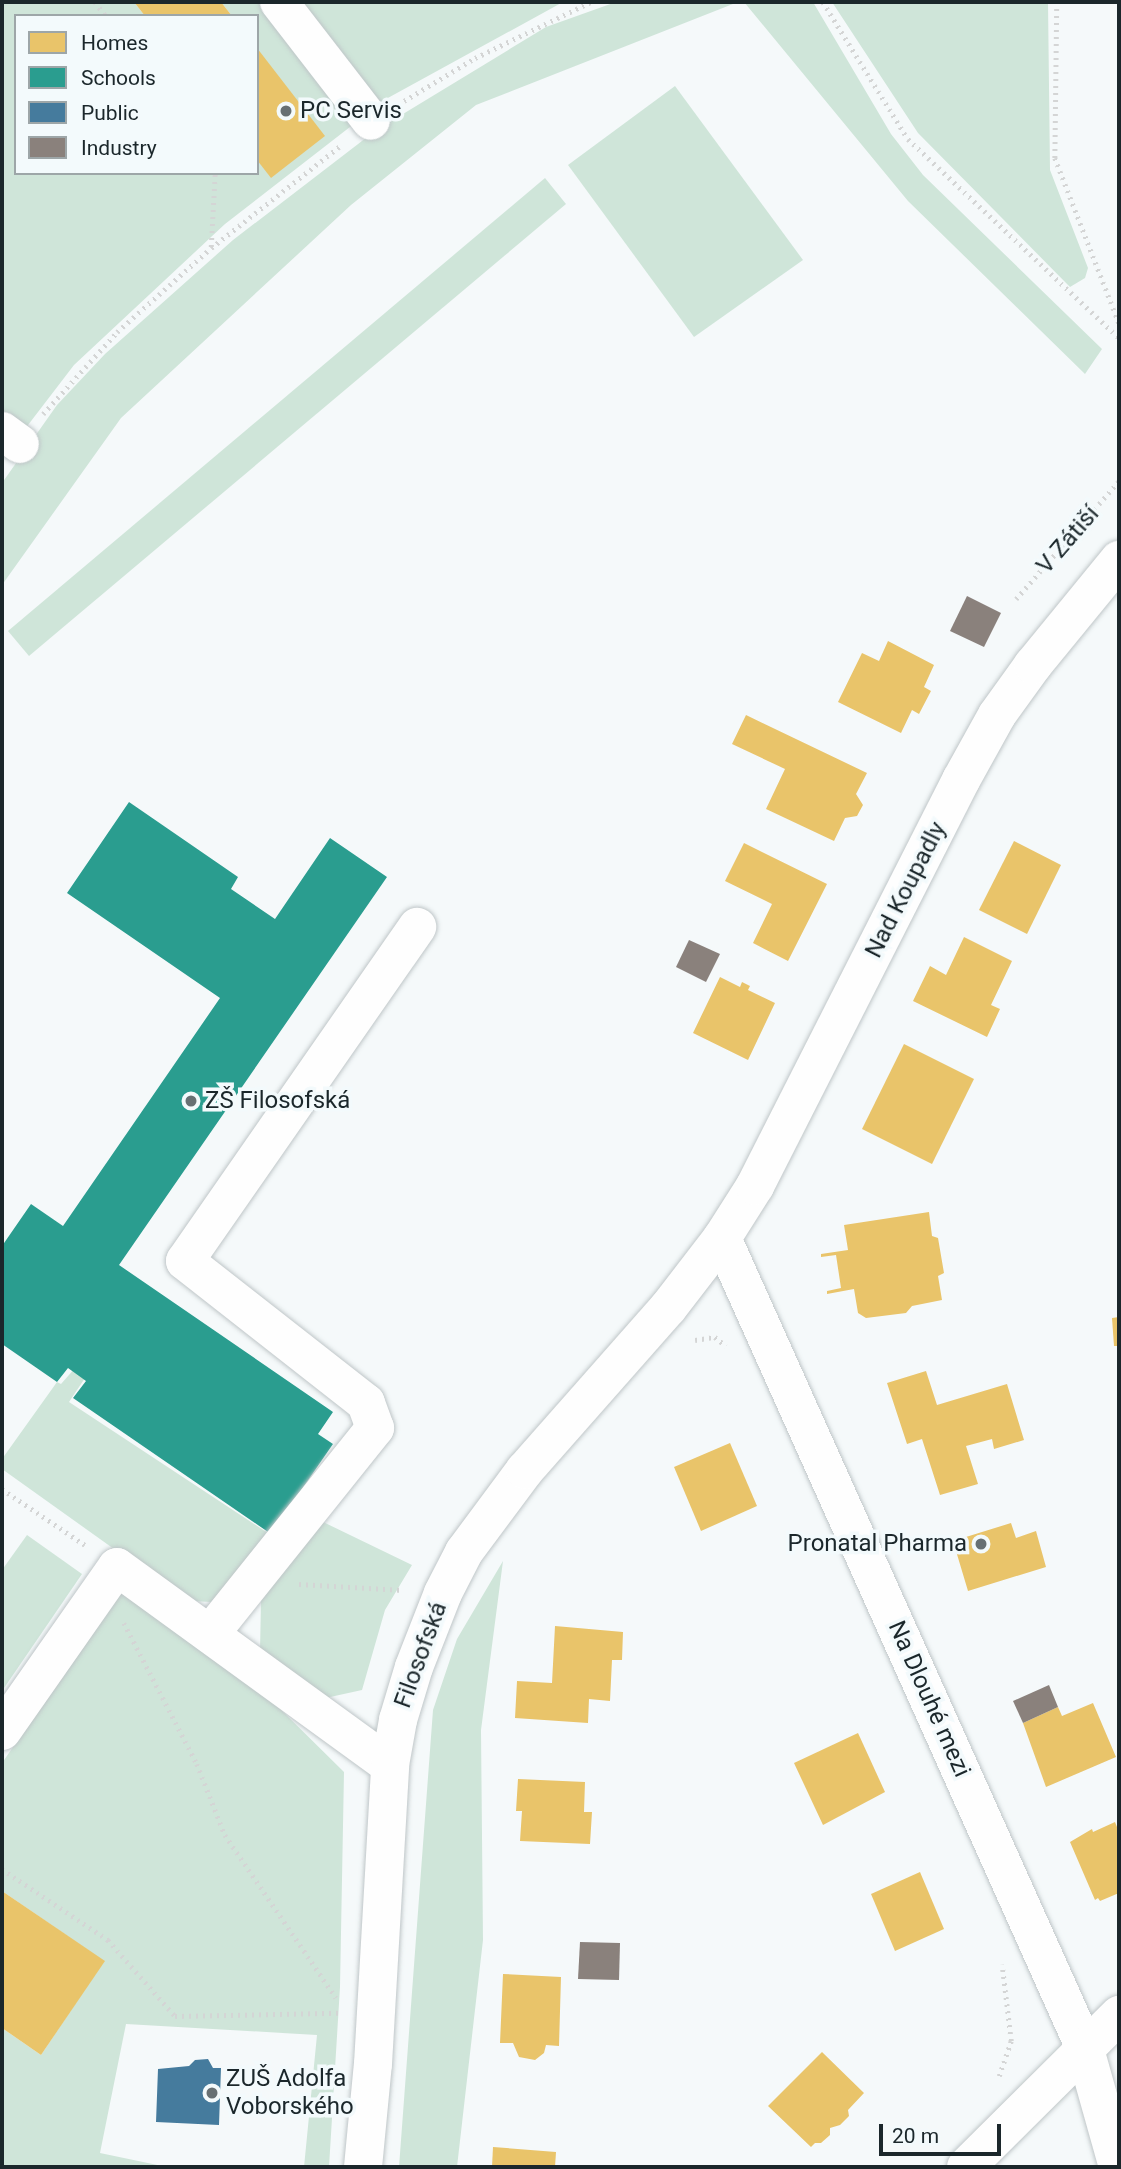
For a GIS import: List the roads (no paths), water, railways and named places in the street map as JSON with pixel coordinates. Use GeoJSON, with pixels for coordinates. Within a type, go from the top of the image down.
{"type":"FeatureCollection","features":[{"type":"Feature","properties":{"kind":"street"},"geometry":{"type":"LineString","coordinates":[[279,2],[371,121]]}},
{"type":"Feature","properties":{"kind":"street","name":"Nad Koupadly"},"geometry":{"type":"LineString","coordinates":[[722,1238],[755,1186],[961,780],[997,715],[1033,665],[1119,560]]}},
{"type":"Feature","properties":{"kind":"street"},"geometry":{"type":"LineString","coordinates":[[210,1634],[375,1428],[366,1403],[185,1261],[417,926]]}},
{"type":"Feature","properties":{"kind":"street","name":"Filosofská"},"geometry":{"type":"LineString","coordinates":[[363,2167],[373,2064],[390,1765],[398,1720],[414,1667],[443,1593],[464,1552],[525,1469],[668,1308],[722,1238]]}},
{"type":"Feature","properties":{"kind":"street","name":"Na Dlouhé mezi"},"geometry":{"type":"LineString","coordinates":[[722,1238],[1084,2046],[1118,2167]]}},
{"type":"Feature","properties":{"kind":"street"},"geometry":{"type":"LineString","coordinates":[[2,1731],[111,1576],[210,1634],[390,1765]]}},
{"type":"Feature","properties":{"kind":"street"},"geometry":{"type":"LineString","coordinates":[[967,2167],[1084,2046],[1119,2014]]}},
{"type":"Feature","properties":{"kind":"place","name":"PC Servis"},"geometry":{"type":"Point","coordinates":[286,111]}},
{"type":"Feature","properties":{"kind":"place","name":"ZŠ Filosofská"},"geometry":{"type":"Point","coordinates":[191,1101]}},
{"type":"Feature","properties":{"kind":"place","name":"Pronatal Pharma"},"geometry":{"type":"Point","coordinates":[981,1544]}},
{"type":"Feature","properties":{"kind":"place","name":"ZUŠ Adolfa Voborského"},"geometry":{"type":"Point","coordinates":[212,2093]}}]}
